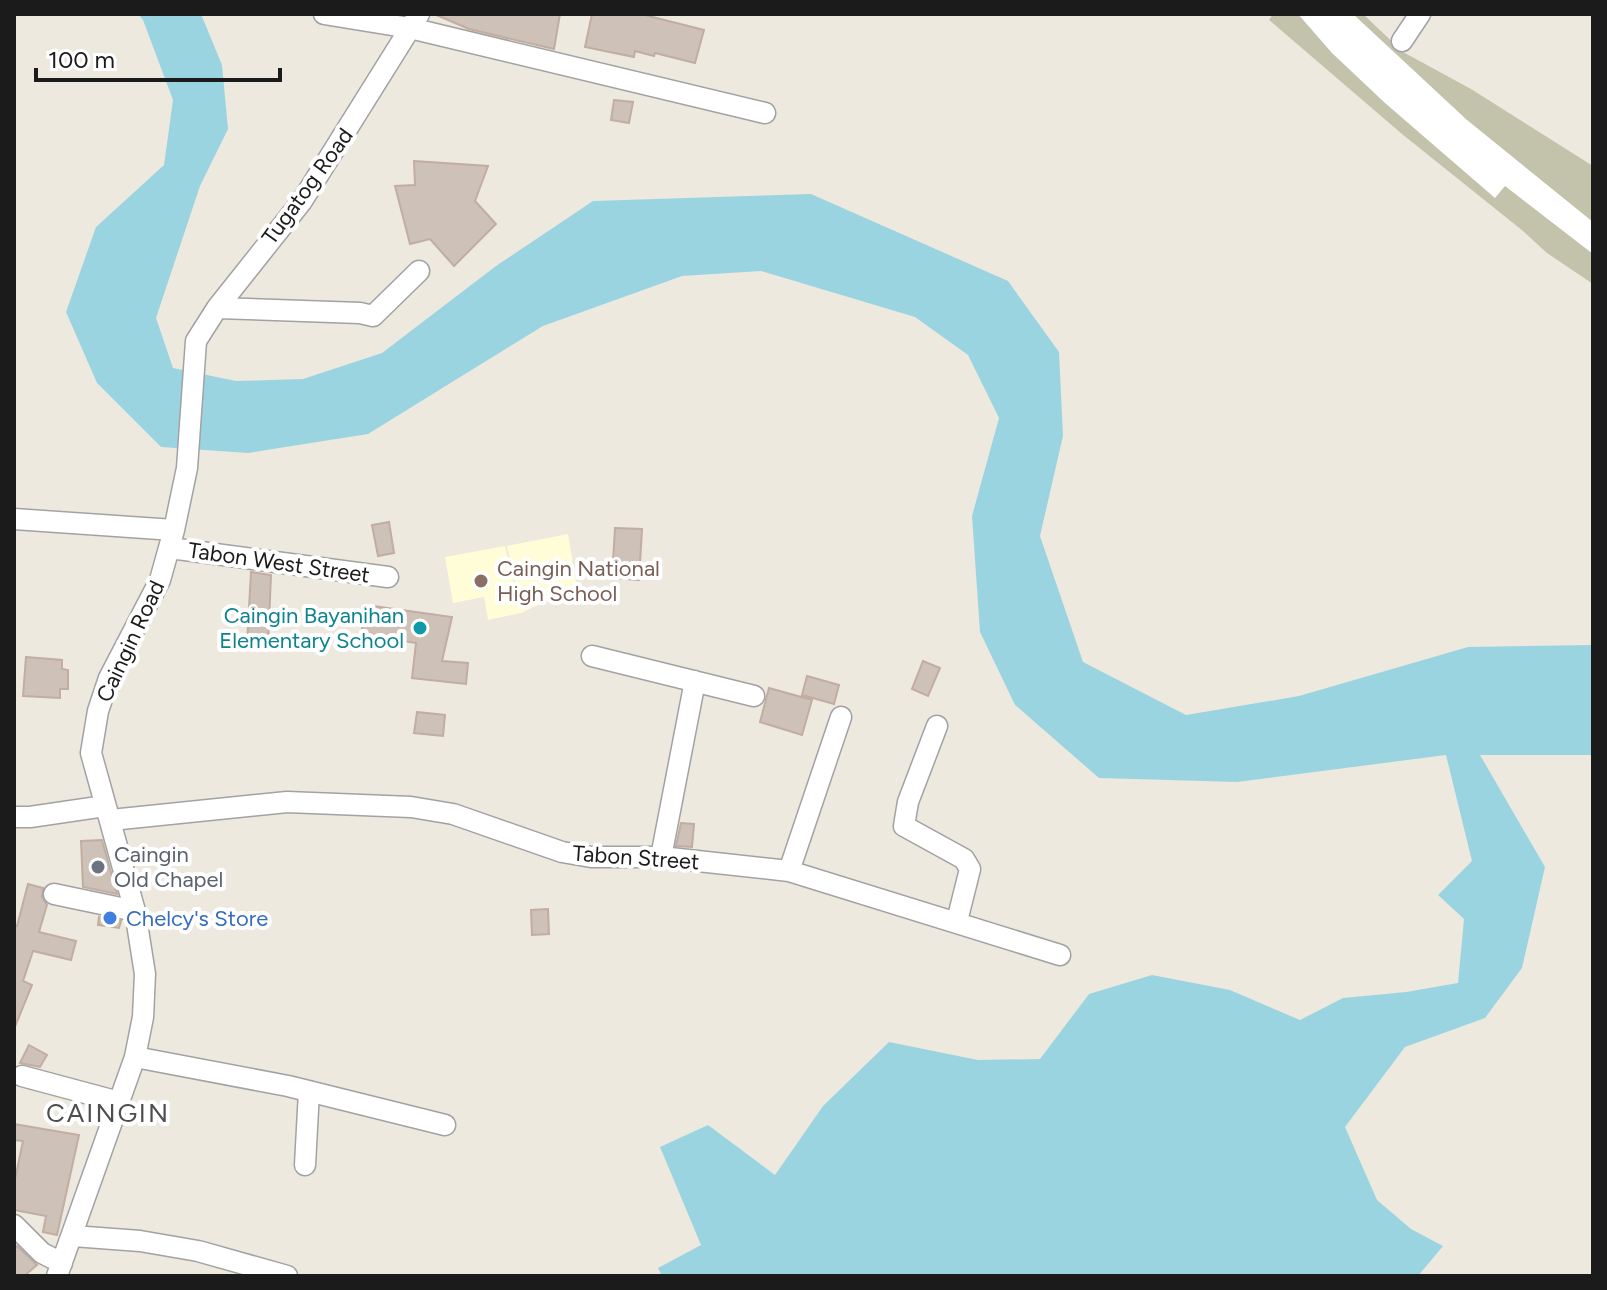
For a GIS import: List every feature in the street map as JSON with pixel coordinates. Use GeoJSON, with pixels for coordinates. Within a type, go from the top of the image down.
{"type":"FeatureCollection","features":[{"type":"Feature","properties":{"kind":"street"},"geometry":{"type":"LineString","coordinates":[[324,14],[414,21],[765,113]]}},
{"type":"Feature","properties":{"kind":"street"},"geometry":{"type":"LineString","coordinates":[[1402,41],[1420,14]]}},
{"type":"Feature","properties":{"kind":"street","name":"Tugatog Road"},"geometry":{"type":"LineString","coordinates":[[187,468],[196,341],[217,308],[302,201],[414,21]]}},
{"type":"Feature","properties":{"kind":"street"},"geometry":{"type":"LineString","coordinates":[[217,308],[373,316],[419,271]]}},
{"type":"Feature","properties":{"kind":"street","name":"Caingin Road"},"geometry":{"type":"LineString","coordinates":[[58,1272],[135,1057],[143,1017],[145,974],[135,911],[91,753],[98,711],[109,678],[160,580],[187,468]]}},
{"type":"Feature","properties":{"kind":"street","name":"Tabon West Street"},"geometry":{"type":"LineString","coordinates":[[14,519],[172,539],[388,577]]}},
{"type":"Feature","properties":{"kind":"street"},"geometry":{"type":"LineString","coordinates":[[592,656],[754,696]]}},
{"type":"Feature","properties":{"kind":"street"},"geometry":{"type":"LineString","coordinates":[[661,857],[695,681]]}},
{"type":"Feature","properties":{"kind":"street"},"geometry":{"type":"LineString","coordinates":[[789,871],[841,717]]}},
{"type":"Feature","properties":{"kind":"street"},"geometry":{"type":"LineString","coordinates":[[937,726],[908,802],[904,826],[964,859],[970,869],[957,921]]}},
{"type":"Feature","properties":{"kind":"street","name":"Tabon Street"},"geometry":{"type":"LineString","coordinates":[[14,817],[287,802],[411,807],[453,814],[562,852],[591,857],[661,857],[789,871],[1060,955]]}},
{"type":"Feature","properties":{"kind":"street"},"geometry":{"type":"LineString","coordinates":[[54,894],[135,911]]}},
{"type":"Feature","properties":{"kind":"street"},"geometry":{"type":"LineString","coordinates":[[135,1057],[309,1091],[445,1125]]}},
{"type":"Feature","properties":{"kind":"street"},"geometry":{"type":"LineString","coordinates":[[22,1076],[119,1102]]}},
{"type":"Feature","properties":{"kind":"street"},"geometry":{"type":"LineString","coordinates":[[305,1165],[309,1091]]}},
{"type":"Feature","properties":{"kind":"street"},"geometry":{"type":"LineString","coordinates":[[14,1225],[58,1272]]}},
{"type":"Feature","properties":{"kind":"street"},"geometry":{"type":"LineString","coordinates":[[73,1236],[140,1241],[198,1251],[287,1276]]}},
{"type":"Feature","properties":{"kind":"shaded area"},"geometry":{"type":"Polygon","coordinates":[[[1273,14],[1363,14],[1403,52],[1471,89],[1593,166],[1593,284],[1547,253],[1402,134],[1269,20],[1273,14]]]}},
{"type":"Feature","properties":{"kind":"shaded area","name":"Caingin National High School"},"geometry":{"type":"Polygon","coordinates":[[[568,534],[577,587],[521,613],[488,620],[484,597],[453,603],[445,557],[505,546],[515,589],[529,585],[516,587],[507,546],[568,534]]]}},
{"type":"Feature","properties":{"kind":"water"},"geometry":{"type":"Polygon","coordinates":[[[138,14],[201,14],[222,65],[228,129],[200,186],[156,318],[173,368],[236,381],[303,379],[382,353],[496,266],[593,201],[811,194],[1008,281],[1059,352],[1063,436],[1040,536],[1083,662],[1186,715],[1299,696],[1468,647],[1593,645],[1593,755],[1480,755],[1545,867],[1522,968],[1485,1018],[1405,1047],[1345,1127],[1377,1200],[1411,1229],[1443,1246],[1418,1276],[662,1276],[658,1268],[701,1245],[660,1147],[708,1125],[775,1175],[823,1106],[889,1042],[978,1060],[1040,1059],[1089,994],[1152,975],[1230,990],[1300,1020],[1343,998],[1458,983],[1464,919],[1438,895],[1472,861],[1446,755],[1237,782],[1099,778],[1015,705],[980,632],[972,516],[999,418],[968,355],[915,317],[761,271],[682,276],[543,326],[368,434],[248,453],[161,447],[97,383],[66,312],[96,227],[164,165],[173,100],[138,14]]]}},
{"type":"Feature","properties":{"kind":"pier"},"geometry":{"type":"Polygon","coordinates":[[[1298,14],[1353,14],[1467,120],[1593,222],[1593,254],[1505,186],[1495,198],[1385,103],[1332,53],[1298,14]]]}},
{"type":"Feature","properties":{"kind":"building"},"geometry":{"type":"Polygon","coordinates":[[[434,14],[560,14],[554,49],[469,29],[434,14]]]}},
{"type":"Feature","properties":{"kind":"building"},"geometry":{"type":"Polygon","coordinates":[[[592,14],[641,14],[704,30],[695,63],[655,53],[654,56],[635,51],[634,57],[585,47],[592,14]]]}},
{"type":"Feature","properties":{"kind":"building"},"geometry":{"type":"Polygon","coordinates":[[[614,100],[633,102],[629,123],[611,120],[614,100]]]}},
{"type":"Feature","properties":{"kind":"building"},"geometry":{"type":"Polygon","coordinates":[[[414,161],[488,166],[475,201],[496,224],[454,266],[430,239],[410,244],[395,186],[415,185],[414,161]]]}},
{"type":"Feature","properties":{"kind":"building"},"geometry":{"type":"Polygon","coordinates":[[[389,522],[394,553],[378,556],[372,525],[389,522]]]}},
{"type":"Feature","properties":{"kind":"building"},"geometry":{"type":"Polygon","coordinates":[[[615,528],[642,529],[639,580],[612,578],[615,528]]]}},
{"type":"Feature","properties":{"kind":"building"},"geometry":{"type":"Polygon","coordinates":[[[251,572],[271,575],[268,645],[247,644],[251,572]]]}},
{"type":"Feature","properties":{"kind":"building"},"geometry":{"type":"Polygon","coordinates":[[[366,605],[452,617],[442,661],[468,663],[466,684],[412,678],[416,643],[361,634],[366,605]]]}},
{"type":"Feature","properties":{"kind":"building"},"geometry":{"type":"Polygon","coordinates":[[[26,657],[62,660],[62,669],[68,670],[68,689],[60,689],[60,698],[23,696],[26,657]]]}},
{"type":"Feature","properties":{"kind":"building"},"geometry":{"type":"Polygon","coordinates":[[[923,661],[940,668],[928,696],[912,689],[923,661]]]}},
{"type":"Feature","properties":{"kind":"building"},"geometry":{"type":"Polygon","coordinates":[[[807,676],[839,685],[834,704],[802,695],[807,676]]]}},
{"type":"Feature","properties":{"kind":"building"},"geometry":{"type":"Polygon","coordinates":[[[769,688],[812,700],[802,735],[760,722],[769,688]]]}},
{"type":"Feature","properties":{"kind":"building"},"geometry":{"type":"Polygon","coordinates":[[[417,712],[445,715],[443,736],[414,733],[417,712]]]}},
{"type":"Feature","properties":{"kind":"building"},"geometry":{"type":"Polygon","coordinates":[[[681,823],[694,824],[692,847],[676,846],[681,823]]]}},
{"type":"Feature","properties":{"kind":"building","name":"Caingin Old Chapel"},"geometry":{"type":"Polygon","coordinates":[[[102,840],[117,894],[83,887],[81,841],[102,840]]]}},
{"type":"Feature","properties":{"kind":"building"},"geometry":{"type":"Polygon","coordinates":[[[28,884],[43,888],[42,897],[47,905],[39,932],[76,941],[71,960],[33,951],[23,981],[32,985],[14,1029],[14,925],[17,926],[28,884]]]}},
{"type":"Feature","properties":{"kind":"building"},"geometry":{"type":"Polygon","coordinates":[[[548,909],[549,934],[532,935],[531,910],[548,909]]]}},
{"type":"Feature","properties":{"kind":"building"},"geometry":{"type":"Polygon","coordinates":[[[99,917],[121,921],[119,928],[98,925],[99,917]]]}},
{"type":"Feature","properties":{"kind":"building"},"geometry":{"type":"Polygon","coordinates":[[[29,1045],[47,1055],[40,1067],[20,1063],[29,1045]]]}},
{"type":"Feature","properties":{"kind":"building"},"geometry":{"type":"Polygon","coordinates":[[[14,1124],[79,1135],[57,1235],[43,1232],[46,1216],[14,1210],[14,1184],[23,1141],[14,1140],[14,1124]]]}},
{"type":"Feature","properties":{"kind":"building"},"geometry":{"type":"Polygon","coordinates":[[[17,1246],[37,1265],[24,1276],[14,1276],[14,1249],[17,1246]]]}},
{"type":"Feature","properties":{"kind":"place","name":"Caingin National High School"},"geometry":{"type":"Point","coordinates":[481,581]}},
{"type":"Feature","properties":{"kind":"place","name":"Caingin Bayanihan Elementary School"},"geometry":{"type":"Point","coordinates":[420,628]}},
{"type":"Feature","properties":{"kind":"place","name":"Caingin Old Chapel"},"geometry":{"type":"Point","coordinates":[98,867]}},
{"type":"Feature","properties":{"kind":"place","name":"Chelcy's Store"},"geometry":{"type":"Point","coordinates":[110,918]}},
{"type":"Feature","properties":{"kind":"district","name":"CAINGIN"},"geometry":{"type":"Point","coordinates":[108,1113]}}]}
